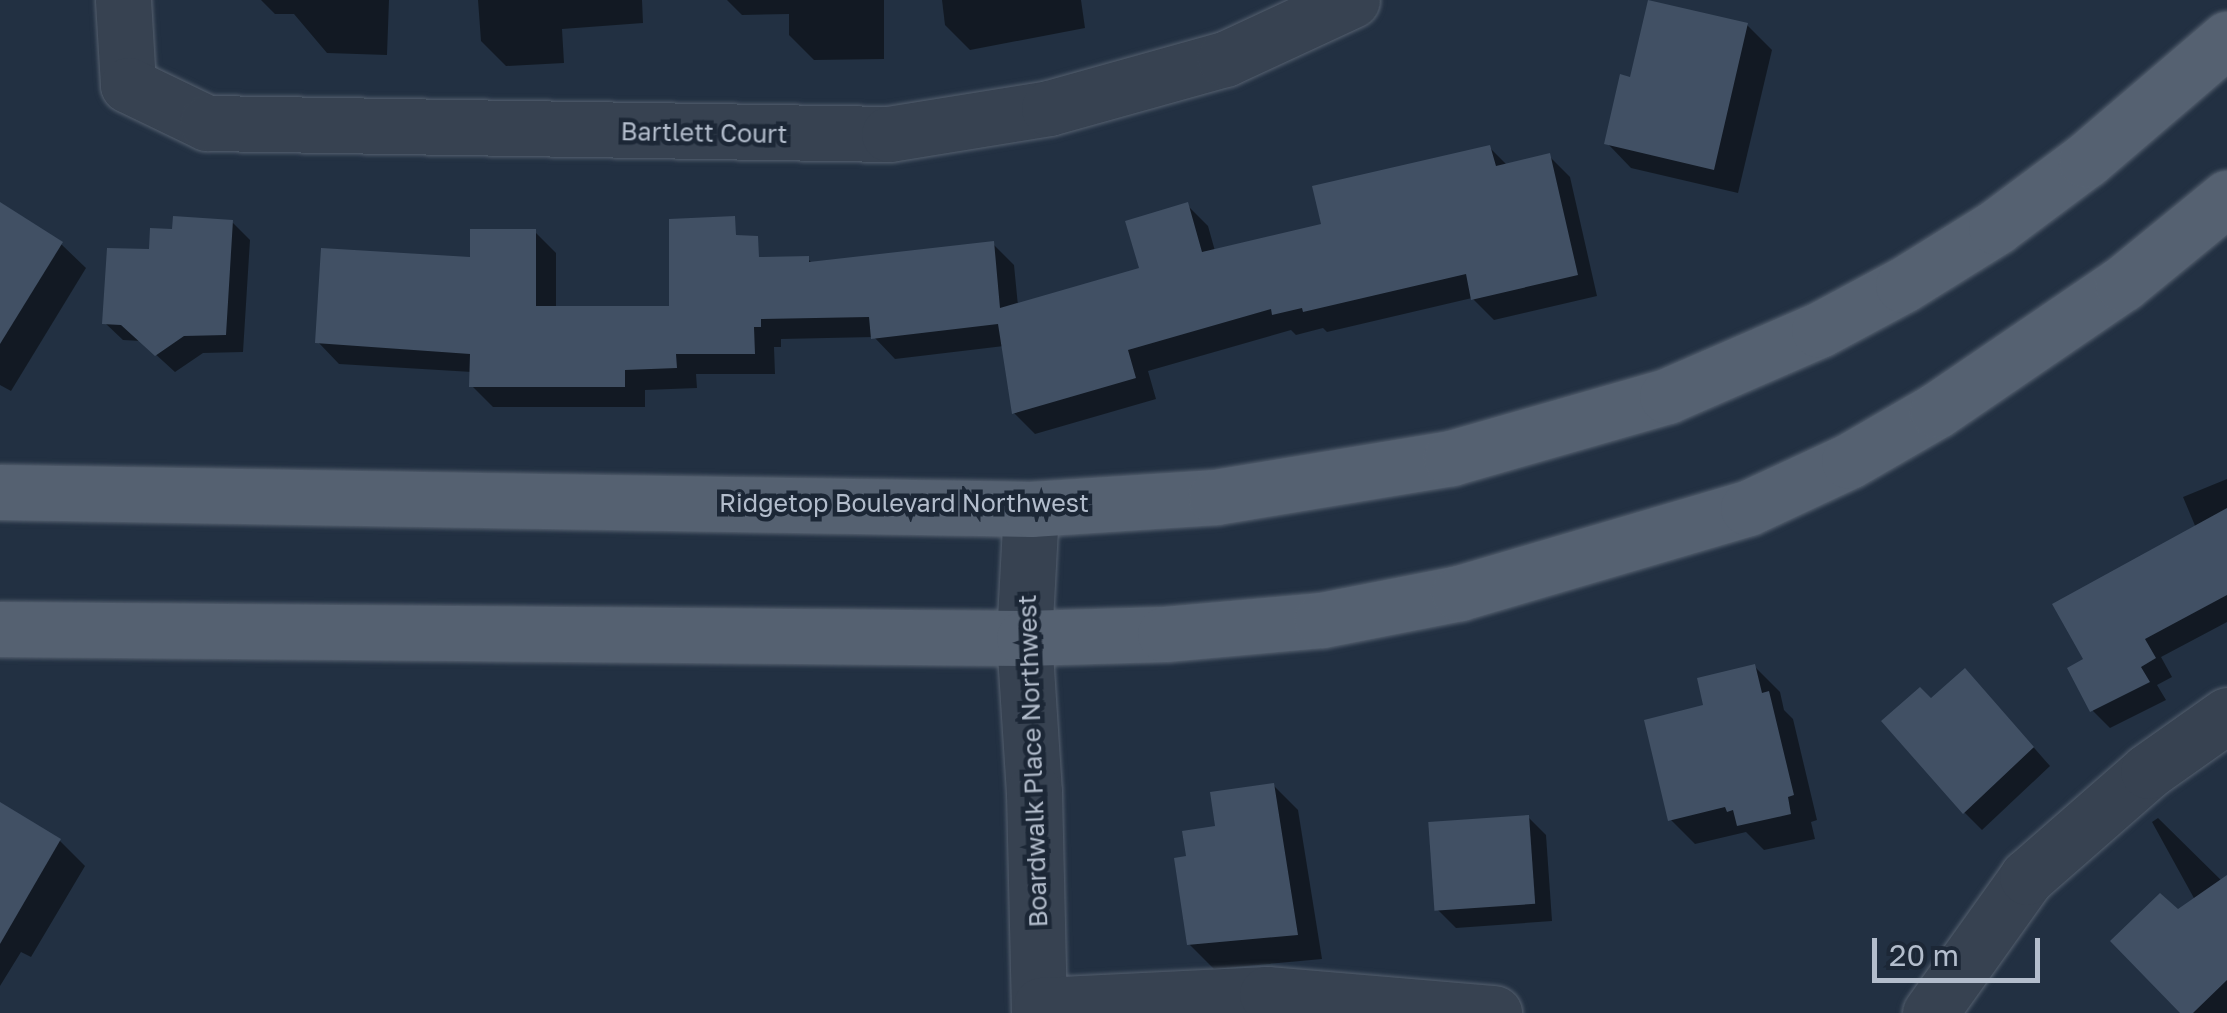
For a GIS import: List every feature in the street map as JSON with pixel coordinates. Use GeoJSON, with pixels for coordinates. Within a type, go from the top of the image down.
{"type":"FeatureCollection","features":[{"type":"Feature","properties":{"kind":"main road","name":"Ridgetop Boulevard Northwest"},"geometry":{"type":"LineString","coordinates":[[0,492],[1031,509],[1216,497],[1451,458],[1666,396],[1819,330],[1981,236],[2086,160],[2227,39]]}},
{"type":"Feature","properties":{"kind":"main road"},"geometry":{"type":"LineString","coordinates":[[0,629],[1024,638],[1166,634],[1322,620],[1458,593],[1748,508],[1849,461],[1937,410],[2122,284],[2227,198]]}},
{"type":"Feature","properties":{"kind":"street","name":"Bartlett Court"},"geometry":{"type":"LineString","coordinates":[[123,0],[128,85],[206,123],[888,134],[1049,108],[1224,59],[1352,0]]}},
{"type":"Feature","properties":{"kind":"street","name":"Boardwalk Place Northwest"},"geometry":{"type":"LineString","coordinates":[[1031,509],[1024,638],[1040,1009]]}},
{"type":"Feature","properties":{"kind":"street"},"geometry":{"type":"LineString","coordinates":[[1930,1013],[2028,876],[2148,770],[2227,714]]}},
{"type":"Feature","properties":{"kind":"street"},"geometry":{"type":"LineString","coordinates":[[1040,1009],[1267,994],[1494,1013]]}},
{"type":"Feature","properties":{"kind":"building"},"geometry":{"type":"Polygon","coordinates":[[[1648,0],[1748,23],[1714,170],[1604,144],[1620,74],[1630,77],[1648,0]]]}},
{"type":"Feature","properties":{"kind":"building"},"geometry":{"type":"Polygon","coordinates":[[[1490,145],[1496,166],[1550,153],[1578,275],[1471,300],[1466,274],[1303,312],[1302,308],[1272,315],[1271,309],[1128,350],[1136,378],[1012,414],[998,324],[871,339],[869,317],[761,319],[761,327],[754,327],[755,354],[676,354],[677,368],[625,370],[625,387],[469,387],[470,354],[315,343],[321,248],[470,257],[470,229],[536,229],[536,306],[669,306],[669,219],[735,216],[736,235],[758,236],[759,257],[809,256],[809,262],[994,241],[1000,308],[1139,268],[1125,221],[1188,202],[1202,252],[1321,224],[1312,186],[1490,145]]]}},
{"type":"Feature","properties":{"kind":"building"},"geometry":{"type":"Polygon","coordinates":[[[0,202],[63,242],[0,344],[0,202]]]}},
{"type":"Feature","properties":{"kind":"building"},"geometry":{"type":"Polygon","coordinates":[[[173,216],[233,220],[226,335],[184,336],[155,356],[121,325],[102,324],[107,248],[149,249],[150,228],[172,229],[173,216]]]}},
{"type":"Feature","properties":{"kind":"building"},"geometry":{"type":"Polygon","coordinates":[[[2227,508],[2227,595],[2145,639],[2156,658],[2141,667],[2150,682],[2090,712],[2067,668],[2083,659],[2052,604],[2227,508]]]}},
{"type":"Feature","properties":{"kind":"building"},"geometry":{"type":"Polygon","coordinates":[[[1755,664],[1762,693],[1769,691],[1794,795],[1788,797],[1791,814],[1737,826],[1733,810],[1727,812],[1725,807],[1668,821],[1644,720],[1703,705],[1697,678],[1755,664]]]}},
{"type":"Feature","properties":{"kind":"building"},"geometry":{"type":"Polygon","coordinates":[[[1965,668],[2034,747],[1963,814],[1881,721],[1920,687],[1931,698],[1965,668]]]}},
{"type":"Feature","properties":{"kind":"building"},"geometry":{"type":"Polygon","coordinates":[[[1274,783],[1298,935],[1187,945],[1174,858],[1186,856],[1182,831],[1215,826],[1210,792],[1274,783]]]}},
{"type":"Feature","properties":{"kind":"building"},"geometry":{"type":"Polygon","coordinates":[[[0,802],[61,839],[0,944],[0,802]]]}},
{"type":"Feature","properties":{"kind":"building"},"geometry":{"type":"Polygon","coordinates":[[[1529,815],[1535,904],[1434,911],[1428,822],[1529,815]]]}},
{"type":"Feature","properties":{"kind":"building"},"geometry":{"type":"Polygon","coordinates":[[[2227,875],[2227,980],[2193,1013],[2180,1013],[2110,941],[2160,893],[2178,909],[2227,875]]]}}]}
